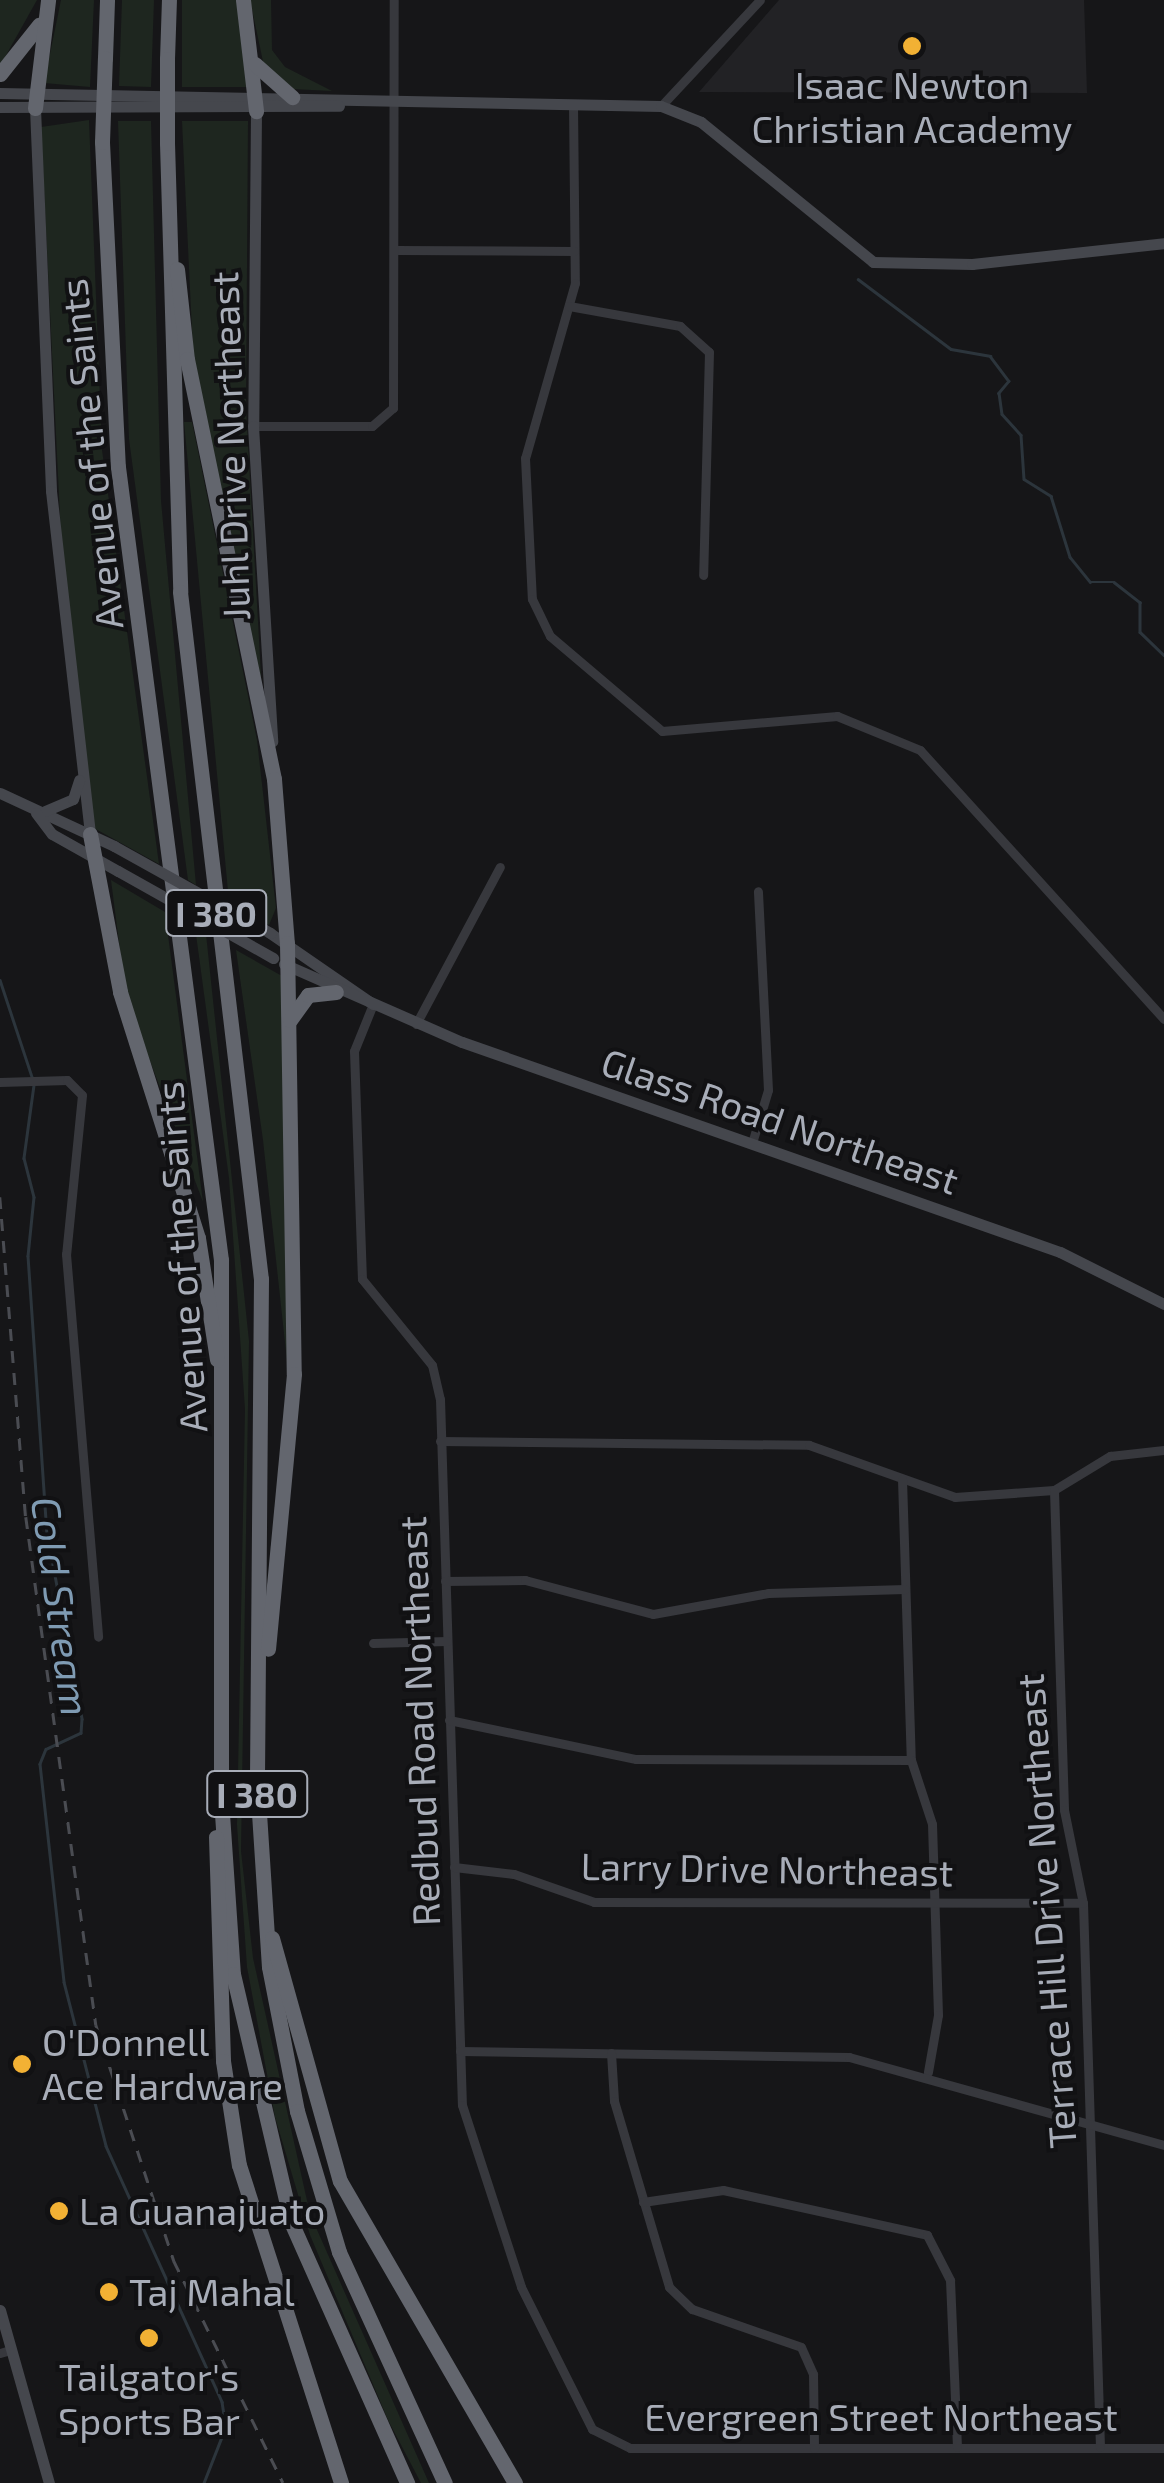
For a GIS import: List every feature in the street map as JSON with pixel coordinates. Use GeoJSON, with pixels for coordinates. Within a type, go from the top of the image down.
{"type":"FeatureCollection","features":[{"type":"Feature","properties":{"kind":"highway","name":"Avenue of the Saints"},"geometry":{"type":"LineString","coordinates":[[107,0],[102,142],[118,467],[216,1188],[226,1423],[221,1799],[233,1974],[261,2120],[303,2256],[407,2483]]}},
{"type":"Feature","properties":{"kind":"highway","name":"Avenue of the Saints"},"geometry":{"type":"LineString","coordinates":[[169,0],[167,143],[180,592],[261,1278],[262,1906],[280,2036],[318,2188],[368,2325],[445,2483]]}},
{"type":"Feature","properties":{"kind":"highway"},"geometry":{"type":"LineString","coordinates":[[243,0],[255,103]]}},
{"type":"Feature","properties":{"kind":"highway"},"geometry":{"type":"LineString","coordinates":[[0,74],[48,4]]}},
{"type":"Feature","properties":{"kind":"highway"},"geometry":{"type":"LineString","coordinates":[[36,100],[48,4]]}},
{"type":"Feature","properties":{"kind":"highway"},"geometry":{"type":"LineString","coordinates":[[252,57],[292,97]]}},
{"type":"Feature","properties":{"kind":"highway"},"geometry":{"type":"LineString","coordinates":[[168,189],[187,359],[274,779],[288,967],[294,1374],[282,1555],[260,1682]]}},
{"type":"Feature","properties":{"kind":"highway"},"geometry":{"type":"LineString","coordinates":[[90,834],[120,992],[198,1238],[226,1423]]}},
{"type":"Feature","properties":{"kind":"highway"},"geometry":{"type":"LineString","coordinates":[[289,1024],[302,999],[336,992]]}},
{"type":"Feature","properties":{"kind":"highway"},"geometry":{"type":"LineString","coordinates":[[221,1799],[212,1866],[230,2114],[262,2252],[342,2483]]}},
{"type":"Feature","properties":{"kind":"highway"},"geometry":{"type":"LineString","coordinates":[[262,1906],[340,2181],[515,2483]]}},
{"type":"Feature","properties":{"kind":"street"},"geometry":{"type":"LineString","coordinates":[[252,426],[372,426],[389,416],[397,104],[394,0]]}},
{"type":"Feature","properties":{"kind":"street"},"geometry":{"type":"LineString","coordinates":[[661,106],[760,0]]}},
{"type":"Feature","properties":{"kind":"street"},"geometry":{"type":"LineString","coordinates":[[0,93],[36,100],[661,106],[701,122],[873,262],[972,264],[1164,242]]}},
{"type":"Feature","properties":{"kind":"street"},"geometry":{"type":"LineString","coordinates":[[255,103],[292,97],[354,104]]}},
{"type":"Feature","properties":{"kind":"street"},"geometry":{"type":"LineString","coordinates":[[0,107],[36,100]]}},
{"type":"Feature","properties":{"kind":"street"},"geometry":{"type":"LineString","coordinates":[[36,100],[51,490],[79,766],[90,834]]}},
{"type":"Feature","properties":{"kind":"street","name":"Juhl Drive Northeast"},"geometry":{"type":"LineString","coordinates":[[255,103],[252,426],[274,779]]}},
{"type":"Feature","properties":{"kind":"street"},"geometry":{"type":"LineString","coordinates":[[574,105],[574,251],[569,306],[540,384],[524,486],[532,599],[563,652],[662,731],[837,716],[910,744],[1164,1018]]}},
{"type":"Feature","properties":{"kind":"street"},"geometry":{"type":"LineString","coordinates":[[395,250],[574,251]]}},
{"type":"Feature","properties":{"kind":"street"},"geometry":{"type":"LineString","coordinates":[[569,306],[701,336],[710,372],[703,575]]}},
{"type":"Feature","properties":{"kind":"street"},"geometry":{"type":"LineString","coordinates":[[36,813],[73,799],[79,766]]}},
{"type":"Feature","properties":{"kind":"street"},"geometry":{"type":"LineString","coordinates":[[0,794],[114,846],[270,933],[373,1004]]}},
{"type":"Feature","properties":{"kind":"street"},"geometry":{"type":"LineString","coordinates":[[36,813],[94,858],[288,967],[336,992],[373,1004]]}},
{"type":"Feature","properties":{"kind":"street"},"geometry":{"type":"LineString","coordinates":[[416,1024],[500,868]]}},
{"type":"Feature","properties":{"kind":"street"},"geometry":{"type":"LineString","coordinates":[[752,1142],[768,1090],[758,891]]}},
{"type":"Feature","properties":{"kind":"street","name":"Glass Road Northeast"},"geometry":{"type":"LineString","coordinates":[[373,1004],[416,1024],[1078,1258],[1164,1304]]}},
{"type":"Feature","properties":{"kind":"street","name":"Redbud Road Northeast"},"geometry":{"type":"LineString","coordinates":[[373,1004],[354,1051],[362,1280],[432,1366],[440,1442],[460,2051],[467,2124],[520,2288],[601,2438]]}},
{"type":"Feature","properties":{"kind":"street"},"geometry":{"type":"LineString","coordinates":[[0,1082],[55,1079],[77,1086],[84,1109],[66,1254],[98,1636]]}},
{"type":"Feature","properties":{"kind":"street"},"geometry":{"type":"LineString","coordinates":[[440,1442],[809,1445],[954,1497],[1054,1490],[1110,1456],[1164,1450]]}},
{"type":"Feature","properties":{"kind":"street"},"geometry":{"type":"LineString","coordinates":[[902,1479],[912,1760],[932,1824],[938,2015],[928,2072]]}},
{"type":"Feature","properties":{"kind":"street","name":"Terrace Hill Drive Northeast"},"geometry":{"type":"LineString","coordinates":[[1054,1490],[1064,1810],[1084,1904],[1100,2447]]}},
{"type":"Feature","properties":{"kind":"street"},"geometry":{"type":"LineString","coordinates":[[445,1581],[525,1580],[653,1614],[768,1593],[905,1589]]}},
{"type":"Feature","properties":{"kind":"street"},"geometry":{"type":"LineString","coordinates":[[373,1643],[446,1642]]}},
{"type":"Feature","properties":{"kind":"street"},"geometry":{"type":"LineString","coordinates":[[449,1720],[636,1759],[912,1760]]}},
{"type":"Feature","properties":{"kind":"street","name":"Larry Drive Northeast"},"geometry":{"type":"LineString","coordinates":[[454,1867],[514,1874],[594,1902],[1084,1904]]}},
{"type":"Feature","properties":{"kind":"street"},"geometry":{"type":"LineString","coordinates":[[460,2051],[794,2053],[928,2072],[1164,2146]]}},
{"type":"Feature","properties":{"kind":"street"},"geometry":{"type":"LineString","coordinates":[[610,2053],[643,2202],[675,2297],[801,2347],[814,2374],[814,2448]]}},
{"type":"Feature","properties":{"kind":"street"},"geometry":{"type":"LineString","coordinates":[[643,2202],[723,2190],[927,2235],[950,2280],[957,2447]]}},
{"type":"Feature","properties":{"kind":"street"},"geometry":{"type":"LineString","coordinates":[[0,2310],[5,2352],[49,2483]]}},
{"type":"Feature","properties":{"kind":"street","name":"Evergreen Street Northeast"},"geometry":{"type":"LineString","coordinates":[[601,2438],[630,2448],[1164,2448]]}},
{"type":"Feature","properties":{"kind":"shaded area"},"geometry":{"type":"Polygon","coordinates":[[[0,0],[37,0],[0,66],[0,0]]]}},
{"type":"Feature","properties":{"kind":"shaded area"},"geometry":{"type":"Polygon","coordinates":[[[61,0],[94,0],[90,87],[44,83],[61,0]]]}},
{"type":"Feature","properties":{"kind":"shaded area"},"geometry":{"type":"Polygon","coordinates":[[[122,0],[154,0],[151,87],[119,86],[122,0]]]}},
{"type":"Feature","properties":{"kind":"shaded area"},"geometry":{"type":"Polygon","coordinates":[[[182,0],[237,0],[248,87],[182,87],[182,0]]]}},
{"type":"Feature","properties":{"kind":"shaded area"},"geometry":{"type":"Polygon","coordinates":[[[250,0],[271,0],[272,50],[285,67],[332,91],[292,89],[265,71],[250,0]]]}},
{"type":"Feature","properties":{"kind":"shaded area","name":"Isaac Newton Christian Academy"},"geometry":{"type":"Polygon","coordinates":[[[779,0],[1084,0],[1087,93],[699,92],[779,0]]]}},
{"type":"Feature","properties":{"kind":"shaded area"},"geometry":{"type":"Polygon","coordinates":[[[89,120],[102,450],[159,864],[92,827],[62,557],[41,127],[89,120]]]}},
{"type":"Feature","properties":{"kind":"shaded area"},"geometry":{"type":"Polygon","coordinates":[[[118,121],[151,121],[161,501],[196,885],[188,880],[129,439],[118,121]]]}},
{"type":"Feature","properties":{"kind":"shaded area"},"geometry":{"type":"Polygon","coordinates":[[[182,121],[248,121],[246,408],[262,693],[193,352],[182,121]]]}},
{"type":"Feature","properties":{"kind":"shaded area"},"geometry":{"type":"Polygon","coordinates":[[[184,422],[192,422],[257,740],[276,908],[269,925],[229,902],[184,422]]]}},
{"type":"Feature","properties":{"kind":"shaded area"},"geometry":{"type":"Polygon","coordinates":[[[111,880],[165,912],[203,1202],[126,997],[111,880]]]}},
{"type":"Feature","properties":{"kind":"shaded area"},"geometry":{"type":"Polygon","coordinates":[[[195,927],[206,934],[249,1341],[241,1851],[253,1958],[310,2214],[429,2483],[421,2483],[388,2420],[310,2235],[275,2117],[247,1967],[237,1825],[245,1409],[229,1178],[195,927]]]}},
{"type":"Feature","properties":{"kind":"shaded area"},"geometry":{"type":"Polygon","coordinates":[[[236,950],[282,976],[287,1361],[263,1140],[236,950]]]}},
{"type":"Feature","properties":{"kind":"waterway"},"geometry":{"type":"LineString","coordinates":[[858,279],[951,349],[990,356],[1009,381],[999,393],[1002,414],[1021,435],[1024,479],[1051,496],[1070,557],[1090,582],[1114,582],[1140,602],[1140,632],[1164,655]]}},
{"type":"Feature","properties":{"kind":"waterway","name":"Cold Stream"},"geometry":{"type":"LineString","coordinates":[[0,980],[32,1077]]}},
{"type":"Feature","properties":{"kind":"waterway","name":"Cold Stream"},"geometry":{"type":"LineString","coordinates":[[34,1085],[24,1158],[34,1197],[28,1256],[47,1533],[82,1719],[81,1733],[46,1749],[40,1764],[64,1982],[106,2146],[222,2402],[226,2427],[204,2483]]}},
{"type":"Feature","properties":{"kind":"railway"},"geometry":{"type":"LineString","coordinates":[[0,1197],[26,1517],[96,2025],[174,2261],[283,2483]]}},
{"type":"Feature","properties":{"kind":"place","name":"Isaac Newton Christian Academy"},"geometry":{"type":"Point","coordinates":[912,46]}},
{"type":"Feature","properties":{"kind":"place","name":"O'Donnell Ace Hardware"},"geometry":{"type":"Point","coordinates":[22,2064]}},
{"type":"Feature","properties":{"kind":"place","name":"La Guanajuato"},"geometry":{"type":"Point","coordinates":[59,2211]}},
{"type":"Feature","properties":{"kind":"place","name":"Taj Mahal"},"geometry":{"type":"Point","coordinates":[109,2292]}},
{"type":"Feature","properties":{"kind":"place","name":"Tailgator's Sports Bar"},"geometry":{"type":"Point","coordinates":[149,2338]}}]}
